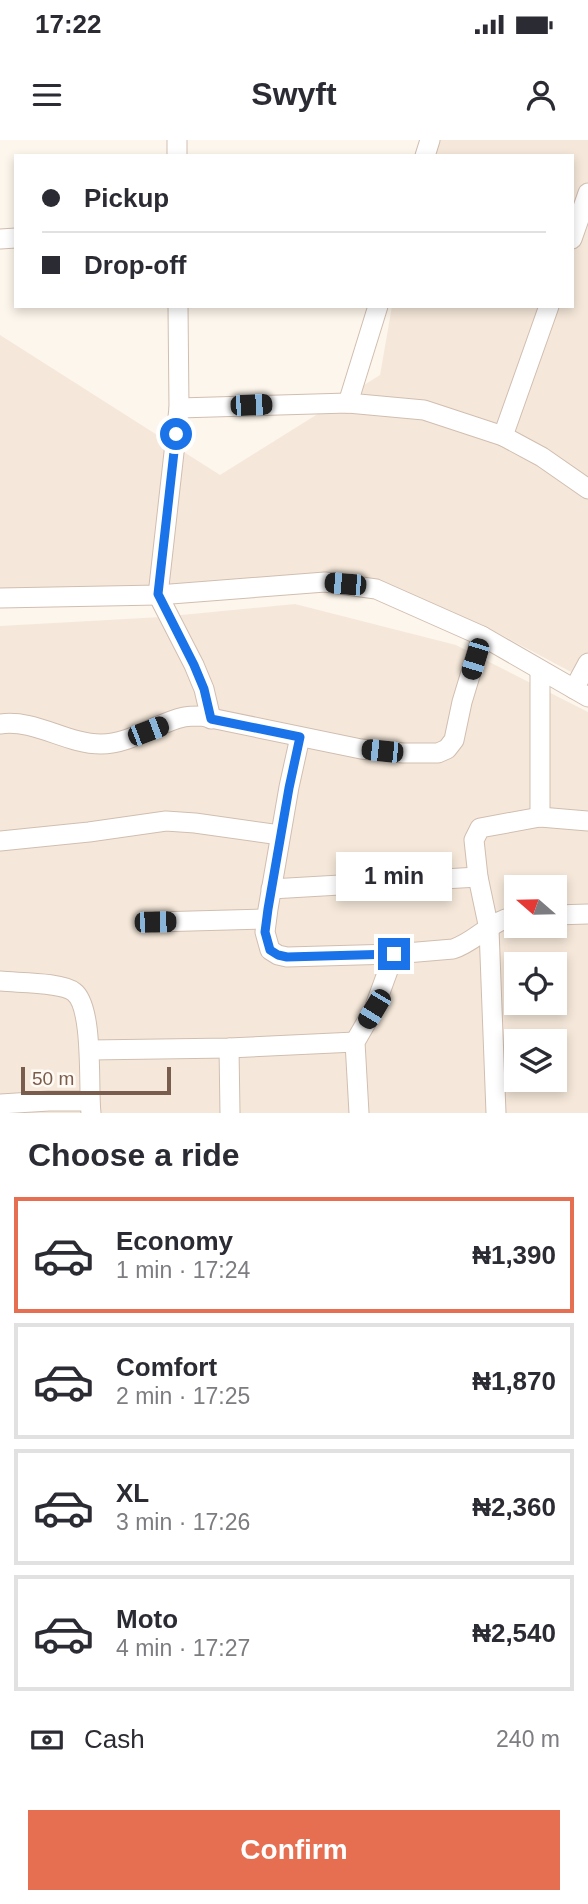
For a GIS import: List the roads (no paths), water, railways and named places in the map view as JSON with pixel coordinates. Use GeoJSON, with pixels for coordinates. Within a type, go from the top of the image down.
{"type":"FeatureCollection","features":[{"type":"Feature","properties":{"kind":"street"},"geometry":{"type":"LineString","coordinates":[[574,233],[588,193]]}},
{"type":"Feature","properties":{"kind":"street"},"geometry":{"type":"LineString","coordinates":[[178,308],[179,408],[158,594],[194,665],[204,689],[211,719]]}},
{"type":"Feature","properties":{"kind":"street"},"geometry":{"type":"LineString","coordinates":[[348,402],[377,308]]}},
{"type":"Feature","properties":{"kind":"street"},"geometry":{"type":"LineString","coordinates":[[503,436],[548,308]]}},
{"type":"Feature","properties":{"kind":"street"},"geometry":{"type":"LineString","coordinates":[[179,408],[348,402],[424,410],[503,436],[542,457],[588,489]]}},
{"type":"Feature","properties":{"kind":"street"},"geometry":{"type":"LineString","coordinates":[[0,598],[158,594],[325,582],[345,584],[376,589],[482,636],[581,693],[588,663]]}},
{"type":"Feature","properties":{"kind":"street"},"geometry":{"type":"LineString","coordinates":[[0,724],[28,724],[85,742],[104,744],[130,738],[186,716],[361,749],[438,753],[447,749],[454,740],[462,702],[482,636]]}},
{"type":"Feature","properties":{"kind":"street"},"geometry":{"type":"LineString","coordinates":[[540,670],[540,817]]}},
{"type":"Feature","properties":{"kind":"street"},"geometry":{"type":"LineString","coordinates":[[300,737],[271,889],[265,932],[270,950],[287,957],[394,954],[453,949],[504,920]]}},
{"type":"Feature","properties":{"kind":"street"},"geometry":{"type":"LineString","coordinates":[[496,1113],[489,929],[478,877],[474,840],[480,828],[540,817],[588,821]]}},
{"type":"Feature","properties":{"kind":"street"},"geometry":{"type":"LineString","coordinates":[[0,841],[166,821],[195,822],[280,835]]}},
{"type":"Feature","properties":{"kind":"street"},"geometry":{"type":"LineString","coordinates":[[271,889],[478,877]]}},
{"type":"Feature","properties":{"kind":"street"},"geometry":{"type":"LineString","coordinates":[[567,915],[588,914]]}},
{"type":"Feature","properties":{"kind":"street"},"geometry":{"type":"LineString","coordinates":[[155,922],[267,919]]}},
{"type":"Feature","properties":{"kind":"street"},"geometry":{"type":"LineString","coordinates":[[359,1113],[355,1042],[374,1009],[394,954]]}},
{"type":"Feature","properties":{"kind":"street"},"geometry":{"type":"LineString","coordinates":[[0,981],[57,985],[74,991],[82,1002],[90,1050],[90,1107],[49,1101],[0,1104]]}},
{"type":"Feature","properties":{"kind":"street"},"geometry":{"type":"LineString","coordinates":[[90,1050],[229,1048],[355,1042]]}},
{"type":"Feature","properties":{"kind":"street"},"geometry":{"type":"LineString","coordinates":[[229,1048],[230,1113]]}}]}
